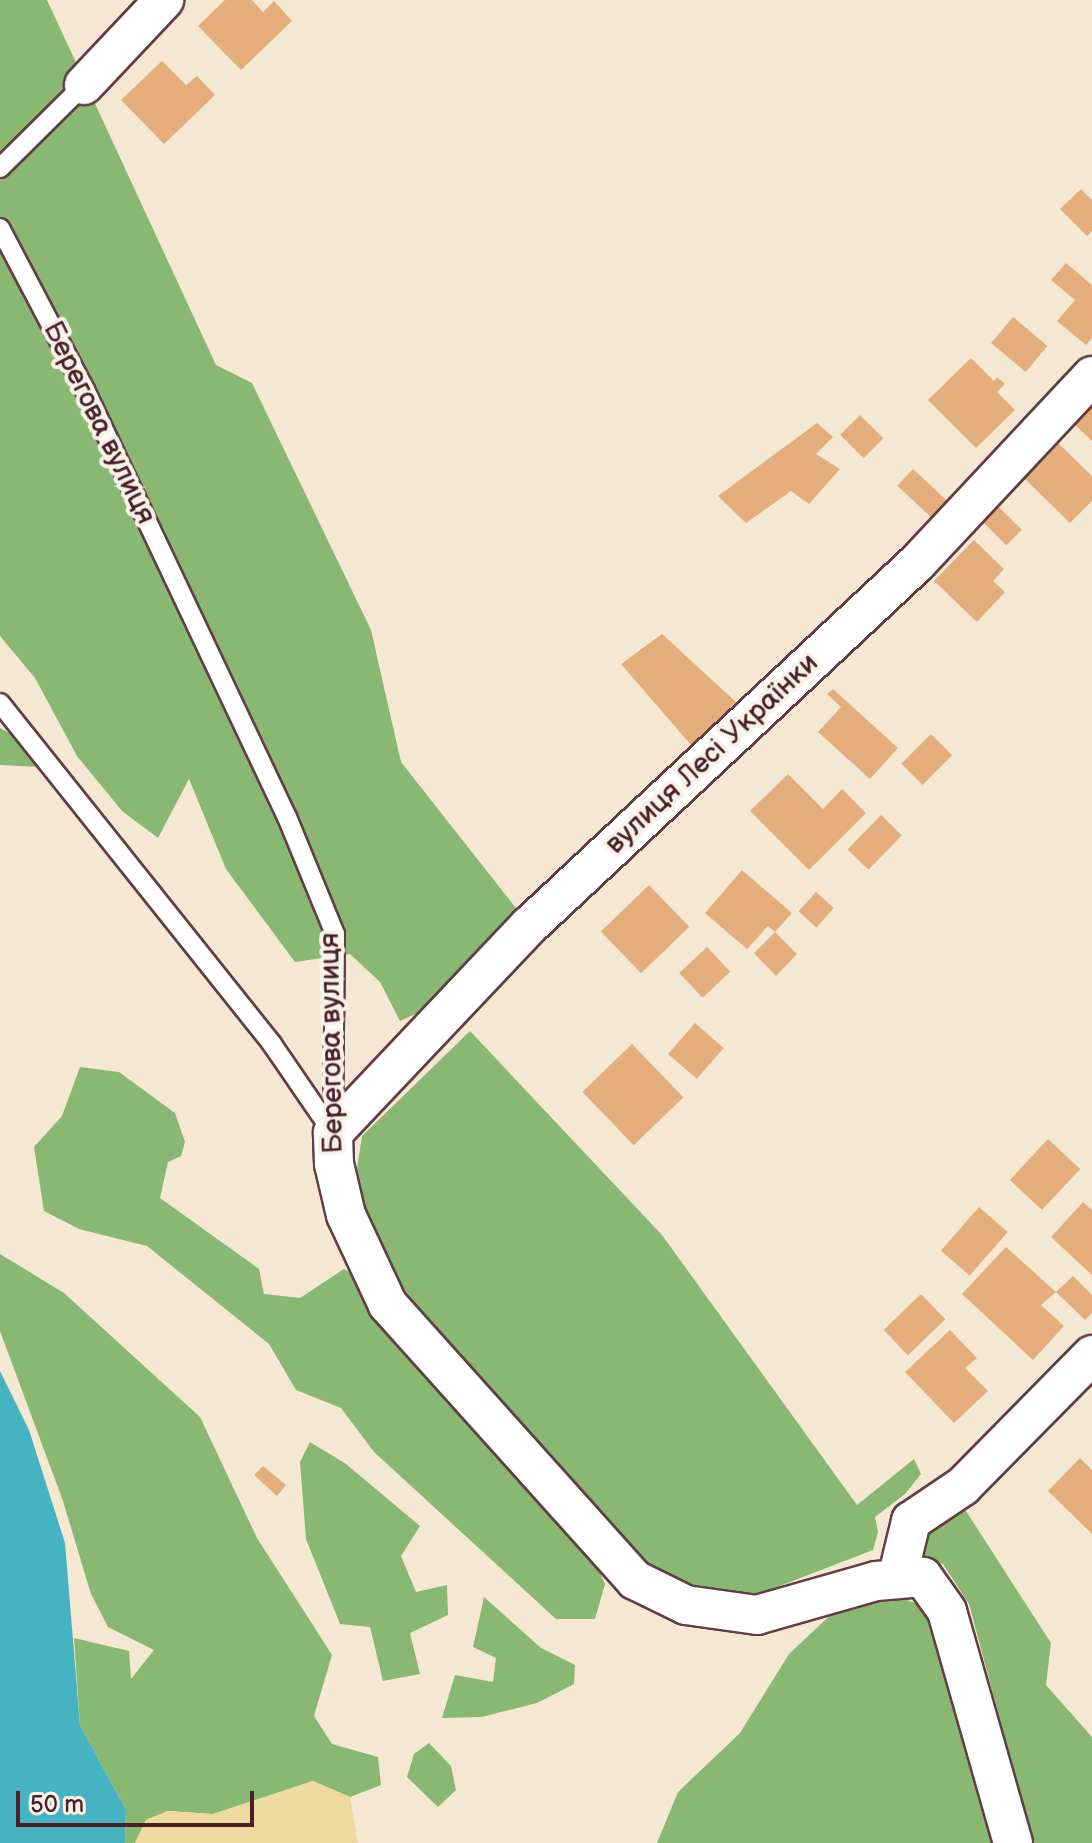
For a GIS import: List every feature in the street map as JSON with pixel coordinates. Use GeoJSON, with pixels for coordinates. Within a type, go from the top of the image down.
{"type":"FeatureCollection","features":[{"type":"Feature","properties":{"kind":"street"},"geometry":{"type":"LineString","coordinates":[[84,85],[164,0]]}},
{"type":"Feature","properties":{"kind":"street","name":"вулиця Лесі Українки"},"geometry":{"type":"LineString","coordinates":[[333,1133],[530,925],[917,563],[1092,376]]}},
{"type":"Feature","properties":{"kind":"street","name":"Берегова вулиця"},"geometry":{"type":"LineString","coordinates":[[333,1133],[334,1164],[346,1215],[388,1305],[635,1580],[686,1605],[757,1615],[897,1579],[923,1577],[947,1611],[1013,1843]]}},
{"type":"Feature","properties":{"kind":"street"},"geometry":{"type":"LineString","coordinates":[[897,1579],[911,1521],[963,1486],[1092,1355]]}},
{"type":"Feature","properties":{"kind":"lane"},"geometry":{"type":"LineString","coordinates":[[0,168],[84,85]]}},
{"type":"Feature","properties":{"kind":"lane","name":"Берегова вулиця"},"geometry":{"type":"LineString","coordinates":[[0,228],[86,392],[287,817],[335,934],[333,1133]]}},
{"type":"Feature","properties":{"kind":"lane"},"geometry":{"type":"LineString","coordinates":[[0,703],[272,1044],[333,1133]]}},
{"type":"Feature","properties":{"kind":"green space"},"geometry":{"type":"Polygon","coordinates":[[[0,0],[47,0],[216,365],[252,383],[371,630],[401,762],[523,917],[431,1007],[400,1021],[380,982],[350,954],[295,962],[226,869],[189,779],[158,838],[122,811],[77,756],[35,678],[0,636],[0,0]]]}},
{"type":"Feature","properties":{"kind":"green space"},"geometry":{"type":"Polygon","coordinates":[[[0,728],[9,733],[39,767],[0,765],[0,728]]]}},
{"type":"Feature","properties":{"kind":"green space"},"geometry":{"type":"Polygon","coordinates":[[[470,1031],[662,1235],[857,1505],[914,1459],[921,1474],[905,1494],[875,1517],[878,1532],[873,1550],[764,1592],[727,1597],[644,1566],[399,1300],[353,1195],[362,1136],[470,1031]]]}},
{"type":"Feature","properties":{"kind":"green space"},"geometry":{"type":"Polygon","coordinates":[[[80,1067],[119,1072],[175,1113],[185,1142],[181,1156],[168,1162],[160,1198],[259,1269],[264,1294],[300,1298],[344,1269],[359,1278],[570,1523],[579,1550],[595,1562],[605,1584],[595,1619],[556,1619],[374,1452],[341,1408],[296,1390],[269,1344],[147,1246],[79,1229],[44,1211],[34,1147],[62,1116],[80,1067]]]}},
{"type":"Feature","properties":{"kind":"green space"},"geometry":{"type":"Polygon","coordinates":[[[0,1254],[64,1293],[200,1417],[257,1538],[332,1655],[314,1716],[332,1744],[378,1757],[381,1785],[350,1797],[313,1781],[213,1814],[168,1811],[146,1820],[135,1843],[125,1843],[126,1810],[80,1725],[74,1638],[129,1651],[131,1679],[154,1650],[108,1627],[91,1594],[63,1501],[0,1331],[0,1254]]]}},
{"type":"Feature","properties":{"kind":"green space"},"geometry":{"type":"Polygon","coordinates":[[[310,1442],[346,1464],[420,1526],[401,1556],[416,1592],[447,1585],[448,1615],[410,1633],[420,1674],[383,1681],[370,1627],[340,1624],[306,1539],[300,1462],[310,1442]]]}},
{"type":"Feature","properties":{"kind":"green space"},"geometry":{"type":"Polygon","coordinates":[[[964,1508],[1051,1643],[1046,1685],[1092,1737],[1092,1843],[1033,1843],[969,1604],[943,1564],[916,1558],[915,1536],[964,1508]]]}},
{"type":"Feature","properties":{"kind":"green space"},"geometry":{"type":"Polygon","coordinates":[[[889,1593],[917,1604],[937,1637],[993,1843],[657,1843],[678,1792],[740,1733],[789,1654],[838,1608],[889,1593]]]}},
{"type":"Feature","properties":{"kind":"green space"},"geometry":{"type":"Polygon","coordinates":[[[484,1597],[541,1648],[575,1665],[574,1684],[537,1703],[482,1717],[442,1718],[455,1675],[493,1682],[496,1658],[473,1647],[484,1597]]]}},
{"type":"Feature","properties":{"kind":"green space"},"geometry":{"type":"Polygon","coordinates":[[[429,1743],[451,1766],[456,1790],[438,1807],[407,1777],[414,1754],[429,1743]]]}},
{"type":"Feature","properties":{"kind":"sand"},"geometry":{"type":"Polygon","coordinates":[[[313,1781],[350,1797],[358,1843],[135,1843],[146,1820],[168,1811],[213,1814],[313,1781]]]}},
{"type":"Feature","properties":{"kind":"water"},"geometry":{"type":"Polygon","coordinates":[[[0,1371],[29,1430],[65,1543],[80,1725],[126,1810],[125,1843],[0,1843],[0,1371]]]}},
{"type":"Feature","properties":{"kind":"building"},"geometry":{"type":"Polygon","coordinates":[[[225,0],[252,0],[263,12],[274,1],[292,21],[241,70],[198,26],[225,0]]]}},
{"type":"Feature","properties":{"kind":"building"},"geometry":{"type":"Polygon","coordinates":[[[162,61],[186,85],[197,76],[215,95],[164,144],[121,100],[162,61]]]}},
{"type":"Feature","properties":{"kind":"building"},"geometry":{"type":"Polygon","coordinates":[[[1081,189],[1092,200],[1092,231],[1087,236],[1060,209],[1081,189]]]}},
{"type":"Feature","properties":{"kind":"building"},"geometry":{"type":"Polygon","coordinates":[[[1066,263],[1092,285],[1092,338],[1086,345],[1057,321],[1075,300],[1051,280],[1066,263]]]}},
{"type":"Feature","properties":{"kind":"building"},"geometry":{"type":"Polygon","coordinates":[[[1013,317],[1047,346],[1026,372],[991,343],[1013,317]]]}},
{"type":"Feature","properties":{"kind":"building"},"geometry":{"type":"Polygon","coordinates":[[[971,358],[994,381],[997,377],[1005,384],[997,392],[1015,410],[976,448],[928,400],[971,358]]]}},
{"type":"Feature","properties":{"kind":"building"},"geometry":{"type":"Polygon","coordinates":[[[1092,403],[1092,441],[1073,423],[1092,403]]]}},
{"type":"Feature","properties":{"kind":"building"},"geometry":{"type":"Polygon","coordinates":[[[860,415],[883,438],[864,458],[840,435],[860,415]]]}},
{"type":"Feature","properties":{"kind":"building"},"geometry":{"type":"Polygon","coordinates":[[[817,423],[833,437],[816,454],[840,469],[809,504],[791,491],[746,523],[718,496],[817,423]]]}},
{"type":"Feature","properties":{"kind":"building"},"geometry":{"type":"Polygon","coordinates":[[[1057,442],[1092,476],[1092,501],[1070,523],[1023,477],[1057,442]]]}},
{"type":"Feature","properties":{"kind":"building"},"geometry":{"type":"Polygon","coordinates":[[[913,469],[951,504],[935,521],[897,486],[913,469]]]}},
{"type":"Feature","properties":{"kind":"building"},"geometry":{"type":"Polygon","coordinates":[[[997,505],[1022,530],[1006,545],[981,521],[997,505]]]}},
{"type":"Feature","properties":{"kind":"building"},"geometry":{"type":"Polygon","coordinates":[[[974,540],[1004,569],[993,581],[1005,592],[977,622],[934,581],[974,540]]]}},
{"type":"Feature","properties":{"kind":"building"},"geometry":{"type":"Polygon","coordinates":[[[662,634],[736,702],[691,745],[621,664],[662,634]]]}},
{"type":"Feature","properties":{"kind":"building"},"geometry":{"type":"Polygon","coordinates":[[[833,689],[898,748],[870,779],[818,732],[841,707],[827,694],[833,689]]]}},
{"type":"Feature","properties":{"kind":"building"},"geometry":{"type":"Polygon","coordinates":[[[931,734],[952,755],[923,785],[901,764],[931,734]]]}},
{"type":"Feature","properties":{"kind":"building"},"geometry":{"type":"Polygon","coordinates":[[[788,774],[823,809],[842,789],[866,813],[809,870],[750,811],[788,774]]]}},
{"type":"Feature","properties":{"kind":"building"},"geometry":{"type":"Polygon","coordinates":[[[881,815],[902,835],[869,870],[848,850],[881,815]]]}},
{"type":"Feature","properties":{"kind":"building"},"geometry":{"type":"Polygon","coordinates":[[[742,870],[792,913],[775,932],[768,926],[747,949],[705,913],[742,870]]]}},
{"type":"Feature","properties":{"kind":"building"},"geometry":{"type":"Polygon","coordinates":[[[649,885],[689,927],[641,973],[601,932],[649,885]]]}},
{"type":"Feature","properties":{"kind":"building"},"geometry":{"type":"Polygon","coordinates":[[[816,892],[834,908],[816,927],[799,911],[816,892]]]}},
{"type":"Feature","properties":{"kind":"building"},"geometry":{"type":"Polygon","coordinates":[[[775,932],[797,954],[776,976],[754,953],[775,932]]]}},
{"type":"Feature","properties":{"kind":"building"},"geometry":{"type":"Polygon","coordinates":[[[707,947],[730,972],[702,998],[679,973],[707,947]]]}},
{"type":"Feature","properties":{"kind":"building"},"geometry":{"type":"Polygon","coordinates":[[[695,1023],[724,1048],[697,1079],[668,1054],[695,1023]]]}},
{"type":"Feature","properties":{"kind":"building"},"geometry":{"type":"Polygon","coordinates":[[[632,1044],[683,1097],[634,1145],[582,1092],[632,1044]]]}},
{"type":"Feature","properties":{"kind":"building"},"geometry":{"type":"Polygon","coordinates":[[[1048,1139],[1080,1169],[1042,1210],[1010,1180],[1048,1139]]]}},
{"type":"Feature","properties":{"kind":"building"},"geometry":{"type":"Polygon","coordinates":[[[1083,1202],[1092,1210],[1092,1275],[1051,1237],[1083,1202]]]}},
{"type":"Feature","properties":{"kind":"building"},"geometry":{"type":"Polygon","coordinates":[[[979,1207],[1008,1232],[970,1276],[941,1251],[979,1207]]]}},
{"type":"Feature","properties":{"kind":"building"},"geometry":{"type":"Polygon","coordinates":[[[1006,1247],[1056,1292],[1041,1305],[1064,1326],[1033,1360],[962,1294],[1006,1247]]]}},
{"type":"Feature","properties":{"kind":"building"},"geometry":{"type":"Polygon","coordinates":[[[1073,1276],[1092,1295],[1092,1313],[1085,1320],[1056,1292],[1073,1276]]]}},
{"type":"Feature","properties":{"kind":"building"},"geometry":{"type":"Polygon","coordinates":[[[921,1294],[945,1319],[908,1355],[884,1330],[921,1294]]]}},
{"type":"Feature","properties":{"kind":"building"},"geometry":{"type":"Polygon","coordinates":[[[950,1330],[977,1358],[965,1368],[988,1391],[954,1423],[905,1372],[950,1330]]]}},
{"type":"Feature","properties":{"kind":"building"},"geometry":{"type":"Polygon","coordinates":[[[1080,1458],[1092,1470],[1092,1534],[1048,1491],[1080,1458]]]}},
{"type":"Feature","properties":{"kind":"building"},"geometry":{"type":"Polygon","coordinates":[[[263,1466],[286,1485],[277,1496],[254,1475],[263,1466]]]}}]}
